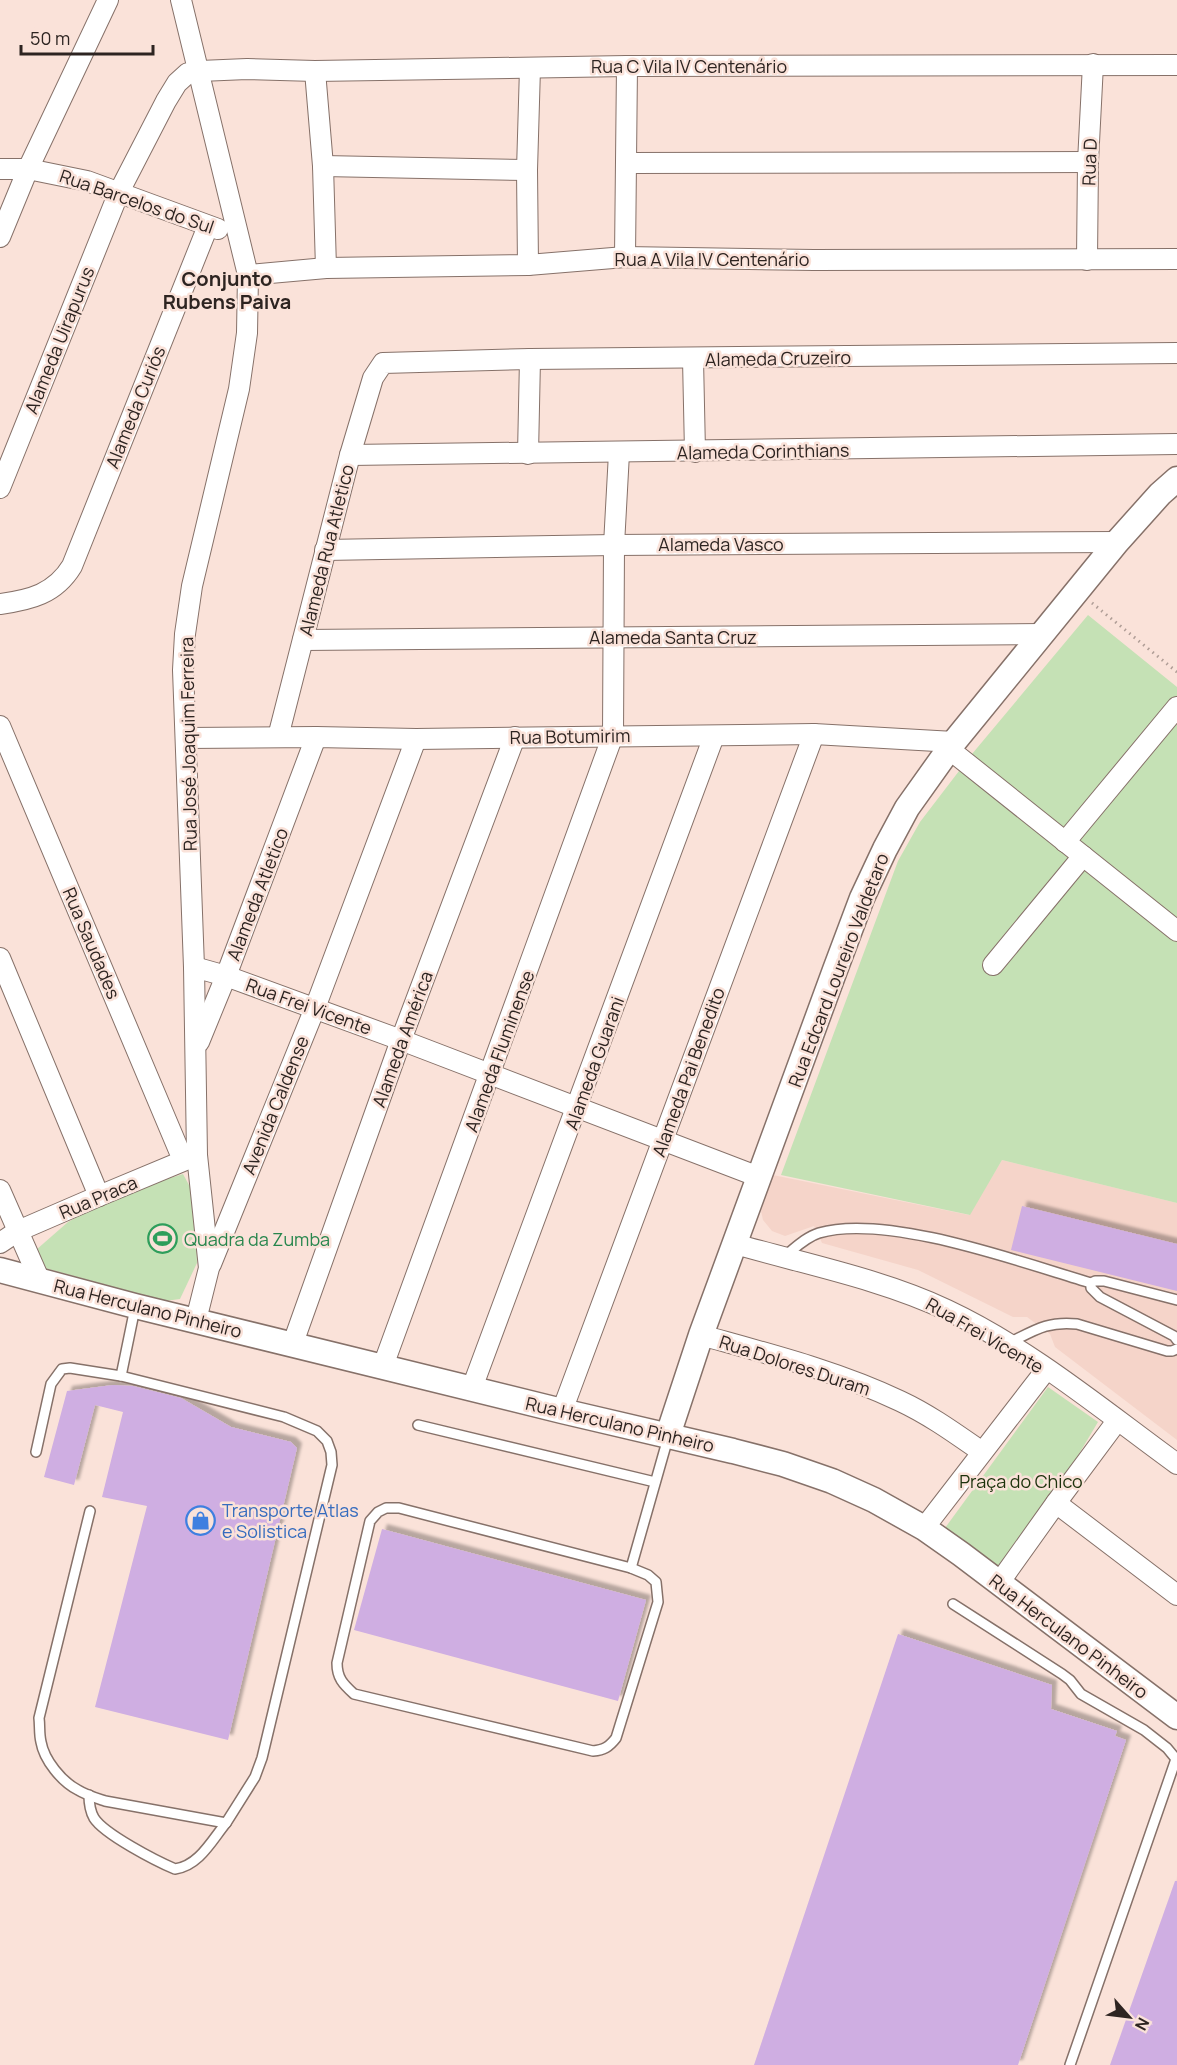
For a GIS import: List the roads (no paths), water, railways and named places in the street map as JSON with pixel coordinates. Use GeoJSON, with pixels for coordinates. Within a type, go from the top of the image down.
{"type":"FeatureCollection","features":[{"type":"Feature","properties":{"kind":"street"},"geometry":{"type":"LineString","coordinates":[[0,237],[28,168],[108,0]]}},
{"type":"Feature","properties":{"kind":"street","name":"Rua José Joaquim Ferreira"},"geometry":{"type":"LineString","coordinates":[[182,0],[248,275],[247,333],[239,389],[192,586],[186,624],[183,670],[196,1050],[190,1158],[209,1268],[196,1320]]}},
{"type":"Feature","properties":{"kind":"street","name":"Rua D"},"geometry":{"type":"LineString","coordinates":[[1087,260],[1088,162],[1093,64]]}},
{"type":"Feature","properties":{"kind":"street","name":"Rua C Vila IV Centenário"},"geometry":{"type":"LineString","coordinates":[[200,70],[315,71],[627,66],[1177,65]]}},
{"type":"Feature","properties":{"kind":"street"},"geometry":{"type":"LineString","coordinates":[[625,257],[627,66]]}},
{"type":"Feature","properties":{"kind":"street"},"geometry":{"type":"LineString","coordinates":[[528,265],[527,170],[530,68]]}},
{"type":"Feature","properties":{"kind":"street","name":"Alameda Uirapurus"},"geometry":{"type":"LineString","coordinates":[[0,488],[119,192],[165,101],[177,83],[188,73],[200,70]]}},
{"type":"Feature","properties":{"kind":"street"},"geometry":{"type":"LineString","coordinates":[[315,71],[323,166],[326,268]]}},
{"type":"Feature","properties":{"kind":"street"},"geometry":{"type":"LineString","coordinates":[[627,164],[1088,162]]}},
{"type":"Feature","properties":{"kind":"street"},"geometry":{"type":"LineString","coordinates":[[323,166],[527,170]]}},
{"type":"Feature","properties":{"kind":"street","name":"Rua Barcelos do Sul"},"geometry":{"type":"LineString","coordinates":[[0,169],[28,168],[87,181],[208,226],[238,234]]}},
{"type":"Feature","properties":{"kind":"street","name":"Alameda Curiós"},"geometry":{"type":"LineString","coordinates":[[0,604],[44,594],[57,585],[72,566],[208,226]]}},
{"type":"Feature","properties":{"kind":"street","name":"Rua A Vila IV Centenário"},"geometry":{"type":"LineString","coordinates":[[248,275],[326,268],[528,265],[625,257],[1177,259]]}},
{"type":"Feature","properties":{"kind":"street","name":"Alameda Cruzeiro"},"geometry":{"type":"LineString","coordinates":[[380,366],[387,362],[530,359],[1177,353]]}},
{"type":"Feature","properties":{"kind":"street"},"geometry":{"type":"LineString","coordinates":[[528,454],[530,359]]}},
{"type":"Feature","properties":{"kind":"street"},"geometry":{"type":"LineString","coordinates":[[693,359],[695,452]]}},
{"type":"Feature","properties":{"kind":"street","name":"Alameda Rua Atletico"},"geometry":{"type":"LineString","coordinates":[[278,737],[350,455],[373,378],[380,366]]}},
{"type":"Feature","properties":{"kind":"street","name":"Alameda Corinthians"},"geometry":{"type":"LineString","coordinates":[[350,455],[1177,444]]}},
{"type":"Feature","properties":{"kind":"street","name":"Alameda Fluminense"},"geometry":{"type":"LineString","coordinates":[[383,1366],[613,735],[614,545],[619,453]]}},
{"type":"Feature","properties":{"kind":"street","name":"Rua Edcard Loureiro Valdetaro"},"geometry":{"type":"LineString","coordinates":[[668,1435],[701,1335],[759,1177],[867,889],[885,849],[907,808],[952,746],[1117,542],[1160,494],[1177,479]]}},
{"type":"Feature","properties":{"kind":"street","name":"Alameda Vasco"},"geometry":{"type":"LineString","coordinates":[[325,550],[614,545],[1117,542]]}},
{"type":"Feature","properties":{"kind":"street","name":"Alameda Santa Cruz"},"geometry":{"type":"LineString","coordinates":[[303,640],[1043,634]]}},
{"type":"Feature","properties":{"kind":"street"},"geometry":{"type":"LineString","coordinates":[[1065,842],[1177,706]]}},
{"type":"Feature","properties":{"kind":"street","name":"Rua Saudades"},"geometry":{"type":"LineString","coordinates":[[0,726],[190,1158]]}},
{"type":"Feature","properties":{"kind":"street","name":"Rua Botumirim"},"geometry":{"type":"LineString","coordinates":[[186,738],[416,739],[814,734],[952,746]]}},
{"type":"Feature","properties":{"kind":"street","name":"Alameda Pai Benedito"},"geometry":{"type":"LineString","coordinates":[[562,1411],[814,734]]}},
{"type":"Feature","properties":{"kind":"street","name":"Alameda Guarani"},"geometry":{"type":"LineString","coordinates":[[472,1388],[714,736]]}},
{"type":"Feature","properties":{"kind":"street","name":"Alameda Atletico"},"geometry":{"type":"LineString","coordinates":[[196,1050],[316,737]]}},
{"type":"Feature","properties":{"kind":"street","name":"Alameda América"},"geometry":{"type":"LineString","coordinates":[[293,1343],[401,1040],[515,737]]}},
{"type":"Feature","properties":{"kind":"street","name":"Avenida Caldense"},"geometry":{"type":"LineString","coordinates":[[209,1268],[315,1008],[416,739]]}},
{"type":"Feature","properties":{"kind":"street"},"geometry":{"type":"LineString","coordinates":[[952,746],[1065,842],[1177,931]]}},
{"type":"Feature","properties":{"kind":"street"},"geometry":{"type":"LineString","coordinates":[[993,965],[1083,856]]}},
{"type":"Feature","properties":{"kind":"street"},"geometry":{"type":"LineString","coordinates":[[0,958],[99,1196]]}},
{"type":"Feature","properties":{"kind":"street","name":"Rua Frei Vicente"},"geometry":{"type":"LineString","coordinates":[[194,967],[315,1008],[663,1138],[759,1177]]}},
{"type":"Feature","properties":{"kind":"street","name":"Rua Praca"},"geometry":{"type":"LineString","coordinates":[[0,1243],[18,1232],[190,1158]]}},
{"type":"Feature","properties":{"kind":"street"},"geometry":{"type":"LineString","coordinates":[[0,1190],[40,1281]]}},
{"type":"Feature","properties":{"kind":"street","name":"Rua Frei Vicente"},"geometry":{"type":"LineString","coordinates":[[735,1244],[905,1292],[948,1311],[1007,1344],[1082,1394],[1177,1464]]}},
{"type":"Feature","properties":{"kind":"street","name":"Rua Herculano Pinheiro"},"geometry":{"type":"LineString","coordinates":[[0,1270],[562,1411],[773,1461],[832,1481],[874,1500],[924,1528],[1177,1717]]}},
{"type":"Feature","properties":{"kind":"street","name":"Rua Dolores Duram"},"geometry":{"type":"LineString","coordinates":[[701,1335],[795,1361],[857,1382],[939,1422],[982,1452]]}},
{"type":"Feature","properties":{"kind":"street"},"geometry":{"type":"LineString","coordinates":[[924,1528],[1046,1370]]}},
{"type":"Feature","properties":{"kind":"street"},"geometry":{"type":"LineString","coordinates":[[999,1583],[1118,1421]]}},
{"type":"Feature","properties":{"kind":"street"},"geometry":{"type":"LineString","coordinates":[[1056,1503],[1177,1595]]}},
{"type":"Feature","properties":{"kind":"lane"},"geometry":{"type":"LineString","coordinates":[[784,1258],[801,1243],[817,1234],[858,1228],[898,1232],[949,1242],[1091,1283],[1104,1281],[1177,1300]]}},
{"type":"Feature","properties":{"kind":"lane"},"geometry":{"type":"LineString","coordinates":[[1091,1283],[1091,1288],[1100,1298],[1174,1336],[1177,1340]]}},
{"type":"Feature","properties":{"kind":"lane"},"geometry":{"type":"LineString","coordinates":[[121,1376],[135,1305]]}},
{"type":"Feature","properties":{"kind":"lane"},"geometry":{"type":"LineString","coordinates":[[1007,1344],[1040,1327],[1053,1323],[1064,1323],[1077,1324],[1167,1351],[1177,1349]]}},
{"type":"Feature","properties":{"kind":"lane"},"geometry":{"type":"LineString","coordinates":[[36,1452],[51,1384],[62,1369],[70,1368],[121,1376],[284,1417],[317,1431],[327,1441],[331,1452],[333,1465],[262,1758],[255,1777],[226,1823],[194,1862],[185,1868],[175,1869],[104,1828],[94,1818],[89,1808],[89,1795]]}},
{"type":"Feature","properties":{"kind":"lane"},"geometry":{"type":"LineString","coordinates":[[418,1425],[655,1482]]}},
{"type":"Feature","properties":{"kind":"lane"},"geometry":{"type":"LineString","coordinates":[[631,1568],[668,1435]]}},
{"type":"Feature","properties":{"kind":"lane"},"geometry":{"type":"LineString","coordinates":[[386,1508],[399,1508],[631,1568],[648,1575],[656,1582],[658,1602],[616,1738],[603,1750],[593,1751],[354,1694],[342,1683],[337,1674],[337,1663],[370,1521],[378,1512],[386,1508]]}},
{"type":"Feature","properties":{"kind":"lane"},"geometry":{"type":"LineString","coordinates":[[90,1511],[39,1718],[41,1743],[45,1755],[63,1779],[76,1790],[89,1795],[105,1801],[226,1823]]}},
{"type":"Feature","properties":{"kind":"lane"},"geometry":{"type":"LineString","coordinates":[[953,1604],[1062,1674],[1081,1694],[1144,1730],[1167,1748],[1176,1759],[1070,2065]]}},
{"type":"Feature","properties":{"kind":"place","name":"Quadra da Zumba"},"geometry":{"type":"Point","coordinates":[163,1239]}},
{"type":"Feature","properties":{"kind":"place","name":"Transporte Atlas e Solistica"},"geometry":{"type":"Point","coordinates":[201,1520]}},
{"type":"Feature","properties":{"kind":"district","name":"Conjunto Rubens Paiva"},"geometry":{"type":"Point","coordinates":[227,290]}},
{"type":"Feature","properties":{"kind":"park label","name":"Praça do Chico"},"geometry":{"type":"Point","coordinates":[1021,1481]}}]}
